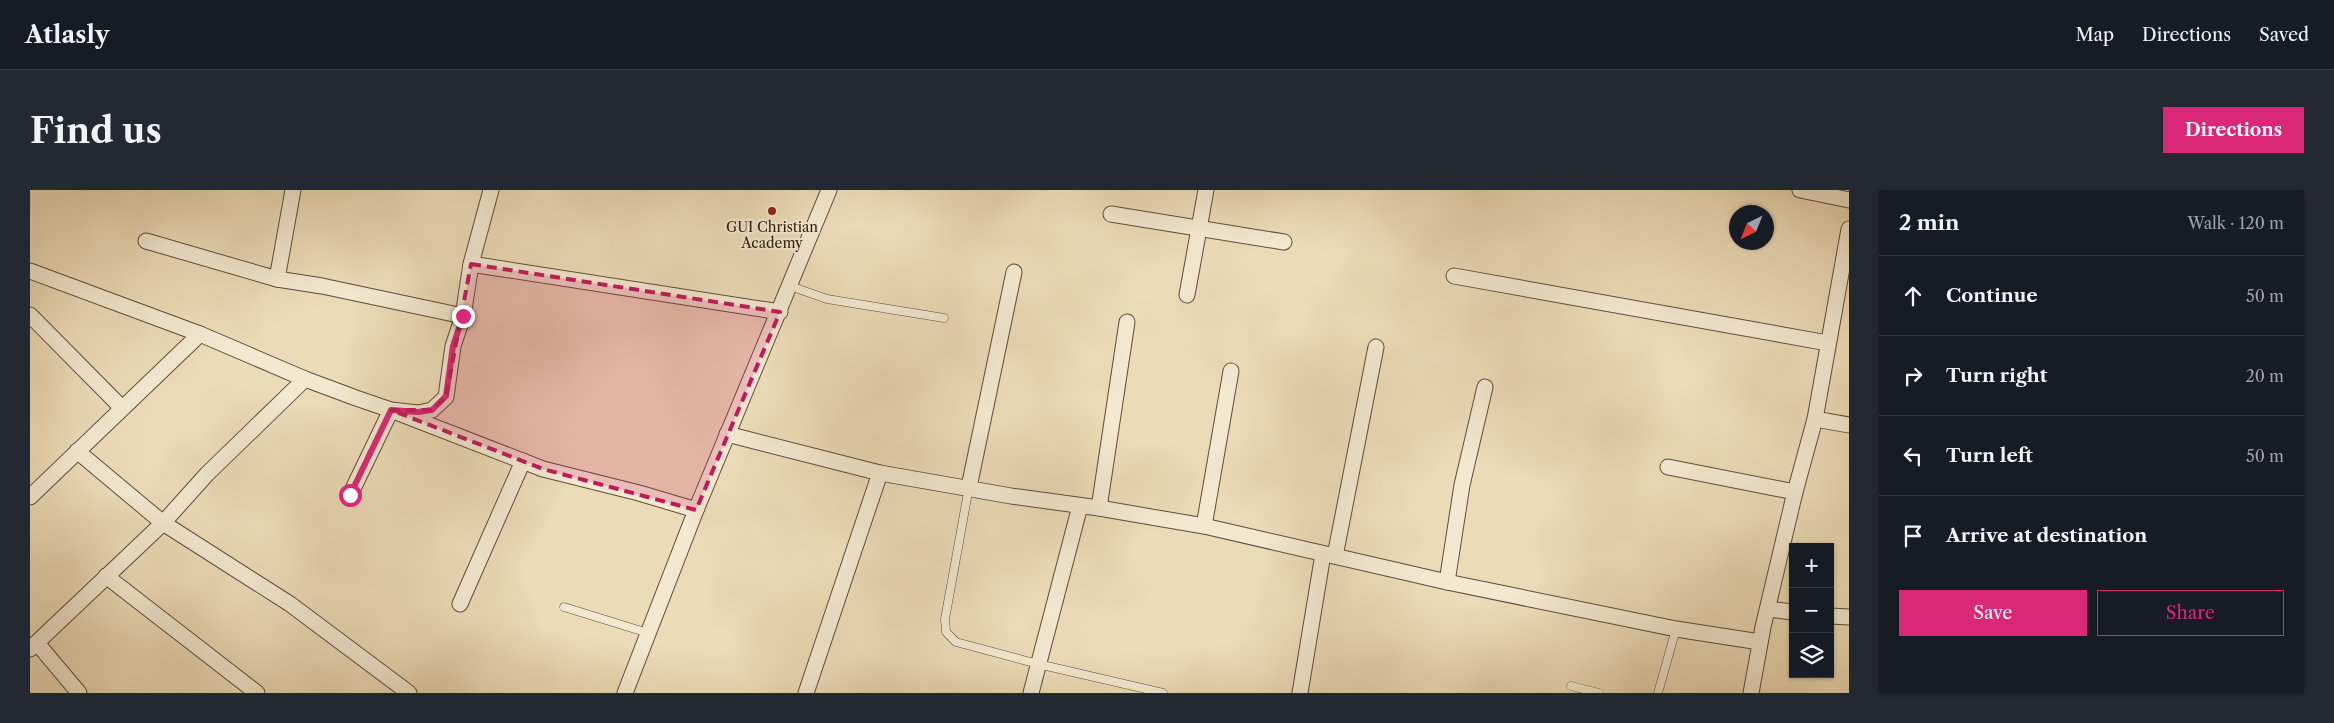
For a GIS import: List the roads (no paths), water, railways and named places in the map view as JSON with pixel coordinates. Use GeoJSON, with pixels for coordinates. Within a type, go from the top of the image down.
{"type":"FeatureCollection","features":[{"type":"Feature","properties":{"kind":"street"},"geometry":{"type":"LineString","coordinates":[[277,279],[293,190]]}},
{"type":"Feature","properties":{"kind":"street"},"geometry":{"type":"LineString","coordinates":[[391,410],[418,412],[432,410],[446,396],[453,346],[463,316],[471,264],[491,190]]}},
{"type":"Feature","properties":{"kind":"street"},"geometry":{"type":"LineString","coordinates":[[625,693],[696,510],[780,312],[829,190]]}},
{"type":"Feature","properties":{"kind":"street"},"geometry":{"type":"LineString","coordinates":[[1187,295],[1206,190]]}},
{"type":"Feature","properties":{"kind":"street"},"geometry":{"type":"LineString","coordinates":[[1800,190],[1849,200]]}},
{"type":"Feature","properties":{"kind":"street"},"geometry":{"type":"LineString","coordinates":[[1111,214],[1199,230],[1284,242]]}},
{"type":"Feature","properties":{"kind":"street"},"geometry":{"type":"LineString","coordinates":[[1751,693],[1760,642],[1795,492],[1815,419],[1847,250],[1849,229]]}},
{"type":"Feature","properties":{"kind":"street"},"geometry":{"type":"LineString","coordinates":[[146,241],[277,279],[463,316]]}},
{"type":"Feature","properties":{"kind":"street"},"geometry":{"type":"LineString","coordinates":[[471,264],[780,312]]}},
{"type":"Feature","properties":{"kind":"street"},"geometry":{"type":"LineString","coordinates":[[30,271],[95,297],[200,334],[305,379],[543,469],[696,510]]}},
{"type":"Feature","properties":{"kind":"street"},"geometry":{"type":"LineString","coordinates":[[969,488],[1014,272]]}},
{"type":"Feature","properties":{"kind":"street"},"geometry":{"type":"LineString","coordinates":[[1454,276],[1828,343]]}},
{"type":"Feature","properties":{"kind":"street"},"geometry":{"type":"LineString","coordinates":[[30,315],[122,408]]}},
{"type":"Feature","properties":{"kind":"street"},"geometry":{"type":"LineString","coordinates":[[1100,508],[1127,322]]}},
{"type":"Feature","properties":{"kind":"street"},"geometry":{"type":"LineString","coordinates":[[30,497],[200,334]]}},
{"type":"Feature","properties":{"kind":"street"},"geometry":{"type":"LineString","coordinates":[[1300,693],[1376,347]]}},
{"type":"Feature","properties":{"kind":"street"},"geometry":{"type":"LineString","coordinates":[[1204,526],[1231,370]]}},
{"type":"Feature","properties":{"kind":"street"},"geometry":{"type":"LineString","coordinates":[[79,693],[33,646],[163,523],[208,474],[305,379]]}},
{"type":"Feature","properties":{"kind":"street"},"geometry":{"type":"LineString","coordinates":[[1447,582],[1462,485],[1484,387]]}},
{"type":"Feature","properties":{"kind":"street"},"geometry":{"type":"LineString","coordinates":[[350,495],[391,410]]}},
{"type":"Feature","properties":{"kind":"street"},"geometry":{"type":"LineString","coordinates":[[1815,419],[1849,425]]}},
{"type":"Feature","properties":{"kind":"street"},"geometry":{"type":"LineString","coordinates":[[728,434],[880,473],[1204,526],[1447,582],[1676,629],[1760,642]]}},
{"type":"Feature","properties":{"kind":"street"},"geometry":{"type":"LineString","coordinates":[[77,451],[163,523],[290,604],[409,693]]}},
{"type":"Feature","properties":{"kind":"street"},"geometry":{"type":"LineString","coordinates":[[460,604],[523,461]]}},
{"type":"Feature","properties":{"kind":"street"},"geometry":{"type":"LineString","coordinates":[[1668,467],[1795,492]]}},
{"type":"Feature","properties":{"kind":"street"},"geometry":{"type":"LineString","coordinates":[[806,693],[880,473]]}},
{"type":"Feature","properties":{"kind":"street"},"geometry":{"type":"LineString","coordinates":[[1031,693],[1080,506]]}},
{"type":"Feature","properties":{"kind":"street"},"geometry":{"type":"LineString","coordinates":[[106,576],[257,693]]}},
{"type":"Feature","properties":{"kind":"street"},"geometry":{"type":"LineString","coordinates":[[1768,610],[1789,612]]}},
{"type":"Feature","properties":{"kind":"street"},"geometry":{"type":"LineString","coordinates":[[1834,616],[1849,618]]}},
{"type":"Feature","properties":{"kind":"lane"},"geometry":{"type":"LineString","coordinates":[[790,286],[827,299],[944,318]]}},
{"type":"Feature","properties":{"kind":"lane"},"geometry":{"type":"LineString","coordinates":[[969,488],[946,619],[946,632],[956,642],[1038,664],[1163,693]]}},
{"type":"Feature","properties":{"kind":"lane"},"geometry":{"type":"LineString","coordinates":[[564,607],[648,633]]}},
{"type":"Feature","properties":{"kind":"lane"},"geometry":{"type":"LineString","coordinates":[[1658,693],[1676,629]]}},
{"type":"Feature","properties":{"kind":"lane"},"geometry":{"type":"LineString","coordinates":[[1571,686],[1599,693]]}},
{"type":"Feature","properties":{"kind":"place","name":"GUI Christian Academy"},"geometry":{"type":"Point","coordinates":[772,211]}}]}
